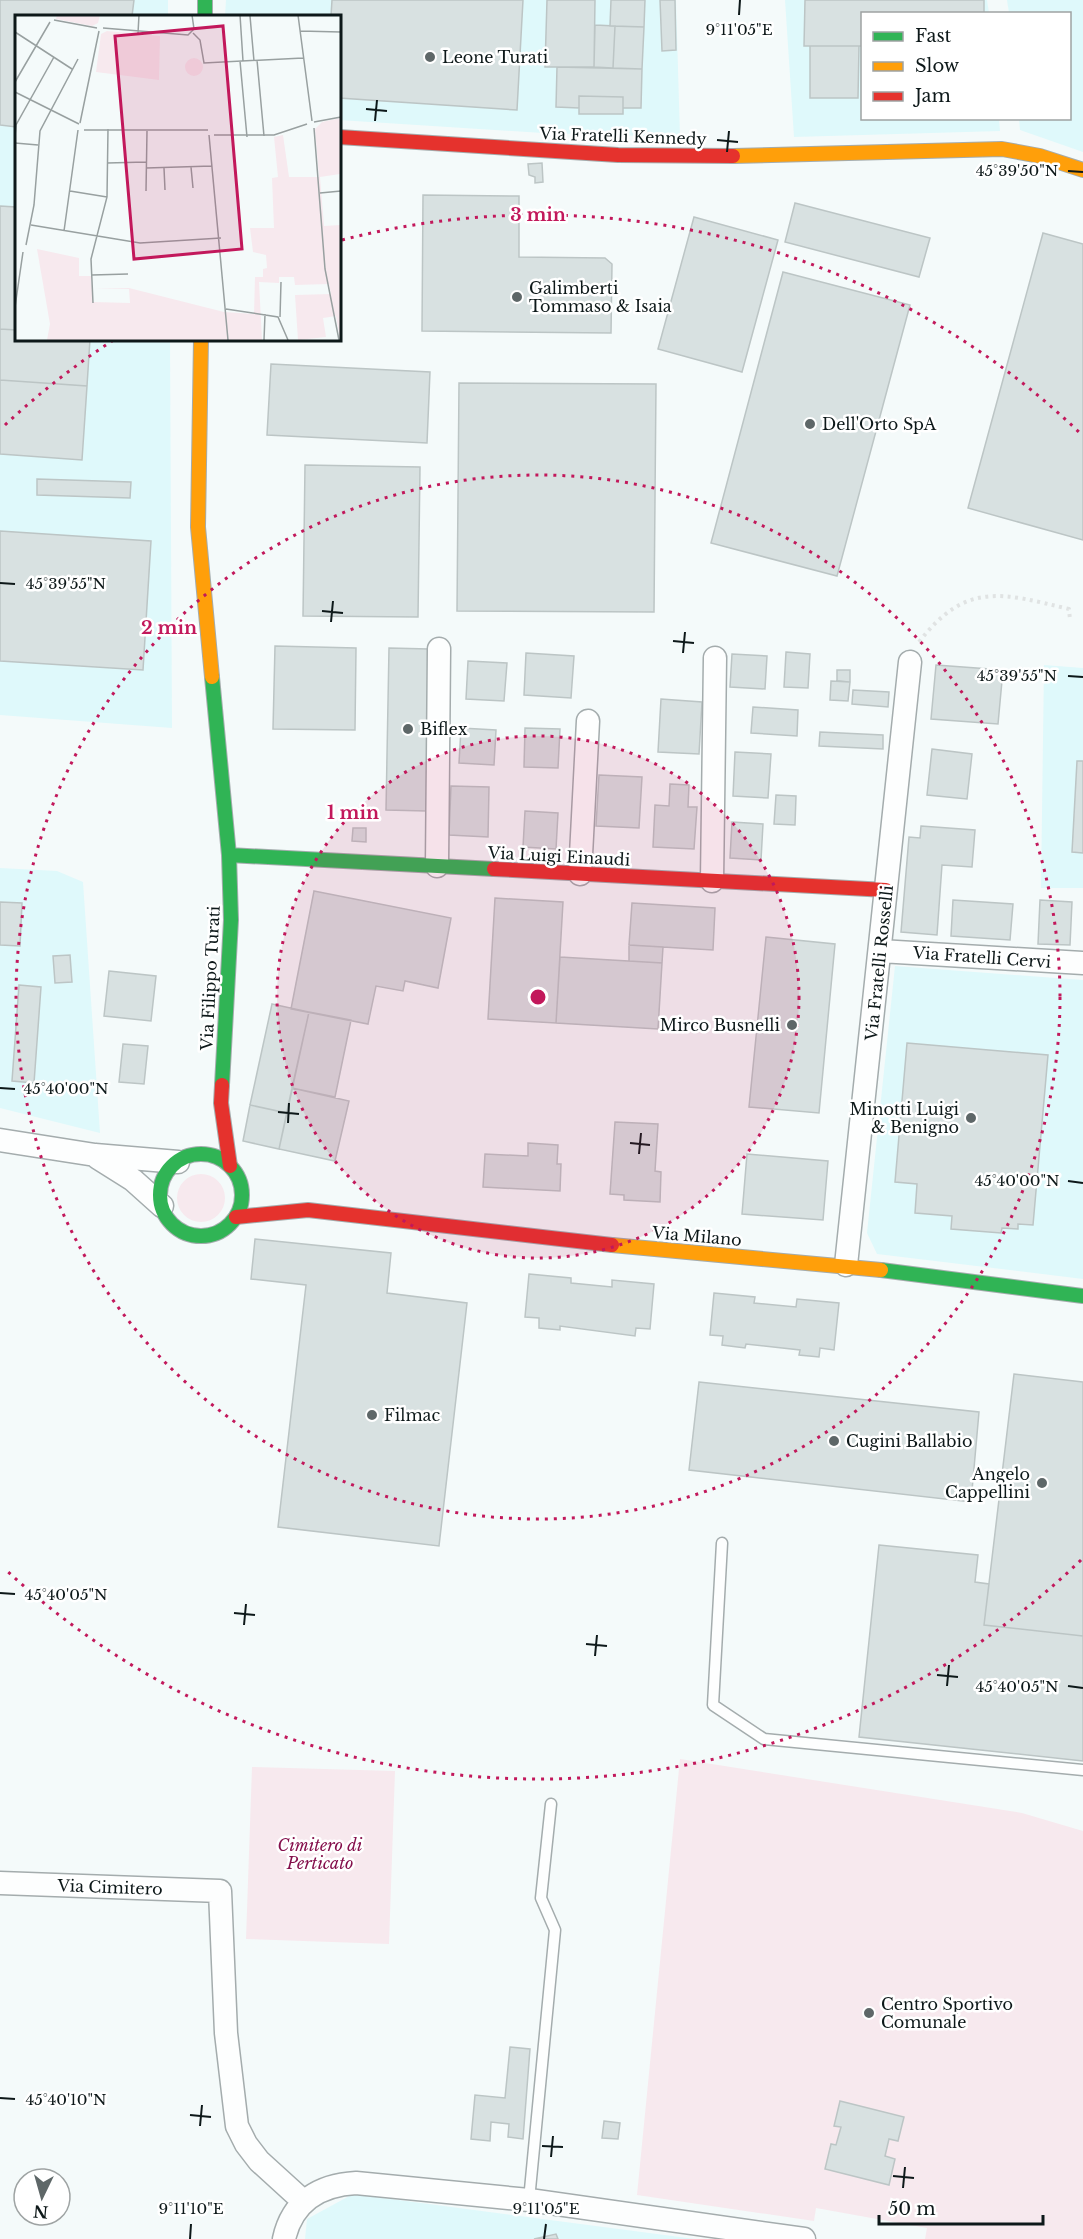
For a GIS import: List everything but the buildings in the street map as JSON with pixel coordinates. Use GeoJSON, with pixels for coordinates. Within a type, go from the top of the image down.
{"type":"FeatureCollection","features":[{"type":"Feature","properties":{"kind":"street","name":"Via Fratelli Kennedy"},"geometry":{"type":"LineString","coordinates":[[340,137],[618,155],[715,157],[1002,149],[1040,156],[1083,170]]}},
{"type":"Feature","properties":{"kind":"street","name":"Via Filippo Turati"},"geometry":{"type":"LineString","coordinates":[[201,340],[198,527],[229,855],[231,920],[221,1103],[234,1172]]}},
{"type":"Feature","properties":{"kind":"street"},"geometry":{"type":"LineString","coordinates":[[437,866],[439,649]]}},
{"type":"Feature","properties":{"kind":"street"},"geometry":{"type":"LineString","coordinates":[[712,881],[715,658]]}},
{"type":"Feature","properties":{"kind":"street","name":"Via Fratelli Rosselli"},"geometry":{"type":"LineString","coordinates":[[846,1264],[910,662]]}},
{"type":"Feature","properties":{"kind":"street"},"geometry":{"type":"LineString","coordinates":[[580,874],[588,721]]}},
{"type":"Feature","properties":{"kind":"street","name":"Via Luigi Einaudi"},"geometry":{"type":"LineString","coordinates":[[229,855],[886,890]]}},
{"type":"Feature","properties":{"kind":"street","name":"Via Fratelli Cervi"},"geometry":{"type":"LineString","coordinates":[[880,951],[1083,963]]}},
{"type":"Feature","properties":{"kind":"street","name":"Via Filippo Turati"},"geometry":{"type":"LineString","coordinates":[[211,1124],[221,1103]]}},
{"type":"Feature","properties":{"kind":"street"},"geometry":{"type":"LineString","coordinates":[[0,1140],[95,1155],[184,1159],[209,1155],[257,1188]]}},
{"type":"Feature","properties":{"kind":"street"},"geometry":{"type":"LineString","coordinates":[[200,1141],[163,1181],[160,1194],[162,1206],[167,1218],[177,1228],[195,1235],[216,1234],[227,1227],[236,1217],[241,1204],[242,1190],[234,1172]]}},
{"type":"Feature","properties":{"kind":"street"},"geometry":{"type":"LineString","coordinates":[[95,1155],[133,1180],[162,1206]]}},
{"type":"Feature","properties":{"kind":"street","name":"Via Milano"},"geometry":{"type":"LineString","coordinates":[[277,1198],[308,1210]]}},
{"type":"Feature","properties":{"kind":"street","name":"Via Milano"},"geometry":{"type":"LineString","coordinates":[[236,1217],[308,1210],[560,1241],[846,1264],[1083,1296]]}},
{"type":"Feature","properties":{"kind":"street","name":"Via Cimitero"},"geometry":{"type":"LineString","coordinates":[[6,1883],[220,1891],[225,2025],[237,2126],[246,2144],[259,2161],[303,2201]]}},
{"type":"Feature","properties":{"kind":"street"},"geometry":{"type":"LineString","coordinates":[[284,2239],[290,2219],[303,2201],[332,2186],[356,2183],[529,2200],[804,2239]]}},
{"type":"Feature","properties":{"kind":"lane"},"geometry":{"type":"LineString","coordinates":[[722,1543],[713,1705],[764,1738],[1083,1770]]}},
{"type":"Feature","properties":{"kind":"lane"},"geometry":{"type":"LineString","coordinates":[[529,2200],[555,1930],[541,1898],[552,1804]]}},
{"type":"Feature","properties":{"kind":"path"},"geometry":{"type":"LineString","coordinates":[[910,662],[917,644],[947,610],[975,598],[1012,596],[1069,609],[1070,620]]}},
{"type":"Feature","properties":{"kind":"shaded area"},"geometry":{"type":"Polygon","coordinates":[[[0,0],[168,0],[168,15],[15,15],[15,340],[170,340],[172,728],[0,715],[0,0]]]}},
{"type":"Feature","properties":{"kind":"shaded area"},"geometry":{"type":"Polygon","coordinates":[[[226,0],[676,0],[680,137],[543,133],[340,120],[340,15],[225,15],[226,0]]]}},
{"type":"Feature","properties":{"kind":"shaded area"},"geometry":{"type":"Polygon","coordinates":[[[785,0],[987,0],[989,12],[861,12],[861,120],[999,120],[1000,131],[794,137],[785,0]]]}},
{"type":"Feature","properties":{"kind":"shaded area"},"geometry":{"type":"Polygon","coordinates":[[[1007,0],[1083,0],[1083,152],[1020,130],[1019,120],[1071,120],[1071,12],[1009,12],[1007,0]]]}},
{"type":"Feature","properties":{"kind":"shaded area"},"geometry":{"type":"Polygon","coordinates":[[[1044,665],[1083,668],[1083,888],[1041,888],[1044,665]]]}},
{"type":"Feature","properties":{"kind":"shaded area"},"geometry":{"type":"Polygon","coordinates":[[[0,868],[57,871],[83,882],[100,1133],[0,1108],[0,868]]]}},
{"type":"Feature","properties":{"kind":"shaded area"},"geometry":{"type":"Polygon","coordinates":[[[895,966],[1083,980],[1083,1279],[877,1254],[867,1233],[895,966]]]}},
{"type":"Feature","properties":{"kind":"shaded area"},"geometry":{"type":"Polygon","coordinates":[[[353,2194],[695,2239],[305,2239],[307,2219],[353,2194]]]}},
{"type":"Feature","properties":{"kind":"green space"},"geometry":{"type":"Polygon","coordinates":[[[196,1174],[206,1174],[218,1181],[225,1193],[225,1203],[218,1215],[206,1222],[196,1222],[181,1211],[177,1203],[177,1193],[188,1178],[196,1174]]]}},
{"type":"Feature","properties":{"kind":"green space","name":"Centro Sportivo Comunale"},"geometry":{"type":"Polygon","coordinates":[[[680,1759],[1022,1813],[1083,1831],[1083,2239],[925,2239],[927,2228],[816,2208],[814,2221],[637,2195],[680,1759]]]}},
{"type":"Feature","properties":{"kind":"green space","name":"Cimitero di Perticato"},"geometry":{"type":"Polygon","coordinates":[[[252,1767],[395,1771],[389,1944],[246,1939],[252,1767]]]}},
{"type":"Feature","properties":{"kind":"traffic: fast"},"geometry":{"type":"LineString","coordinates":[[205,0],[205,15]]}},
{"type":"Feature","properties":{"kind":"traffic: fast"},"geometry":{"type":"LineString","coordinates":[[212,677],[229,855],[231,920],[222,1085]]}},
{"type":"Feature","properties":{"kind":"traffic: fast"},"geometry":{"type":"LineString","coordinates":[[229,855],[494,869]]}},
{"type":"Feature","properties":{"kind":"traffic: fast"},"geometry":{"type":"LineString","coordinates":[[201,1154],[217,1158],[230,1166],[238,1179],[242,1195],[238,1211],[230,1224],[217,1232],[201,1236],[185,1232],[172,1224],[164,1211],[160,1195],[164,1179],[172,1166],[185,1158],[201,1154]]}},
{"type":"Feature","properties":{"kind":"traffic: fast"},"geometry":{"type":"LineString","coordinates":[[881,1270],[1083,1296]]}},
{"type":"Feature","properties":{"kind":"traffic: slow"},"geometry":{"type":"LineString","coordinates":[[733,156],[1002,149],[1040,156],[1083,170]]}},
{"type":"Feature","properties":{"kind":"traffic: slow"},"geometry":{"type":"LineString","coordinates":[[201,340],[198,527],[212,677]]}},
{"type":"Feature","properties":{"kind":"traffic: slow"},"geometry":{"type":"LineString","coordinates":[[612,1245],[881,1270]]}},
{"type":"Feature","properties":{"kind":"traffic: jam"},"geometry":{"type":"LineString","coordinates":[[340,137],[618,155],[733,156]]}},
{"type":"Feature","properties":{"kind":"traffic: jam"},"geometry":{"type":"LineString","coordinates":[[494,869],[886,890]]}},
{"type":"Feature","properties":{"kind":"traffic: jam"},"geometry":{"type":"LineString","coordinates":[[222,1085],[221,1103],[230,1166]]}},
{"type":"Feature","properties":{"kind":"traffic: jam"},"geometry":{"type":"LineString","coordinates":[[236,1217],[308,1210],[612,1245]]}},
{"type":"Feature","properties":{"kind":"place","name":"Leone Turati"},"geometry":{"type":"Point","coordinates":[430,57]}},
{"type":"Feature","properties":{"kind":"place","name":"Galimberti Tommaso & Isaia"},"geometry":{"type":"Point","coordinates":[517,297]}},
{"type":"Feature","properties":{"kind":"place","name":"Dell'Orto SpA"},"geometry":{"type":"Point","coordinates":[810,424]}},
{"type":"Feature","properties":{"kind":"place","name":"Biflex"},"geometry":{"type":"Point","coordinates":[408,729]}},
{"type":"Feature","properties":{"kind":"place","name":"Mirco Busnelli"},"geometry":{"type":"Point","coordinates":[792,1025]}},
{"type":"Feature","properties":{"kind":"place","name":"Minotti Luigi & Benigno"},"geometry":{"type":"Point","coordinates":[971,1118]}},
{"type":"Feature","properties":{"kind":"place","name":"Filmac"},"geometry":{"type":"Point","coordinates":[372,1415]}},
{"type":"Feature","properties":{"kind":"place","name":"Cugini Ballabio"},"geometry":{"type":"Point","coordinates":[834,1441]}},
{"type":"Feature","properties":{"kind":"place","name":"Angelo Cappellini"},"geometry":{"type":"Point","coordinates":[1042,1483]}},
{"type":"Feature","properties":{"kind":"place","name":"Centro Sportivo Comunale"},"geometry":{"type":"Point","coordinates":[869,2013]}}]}
